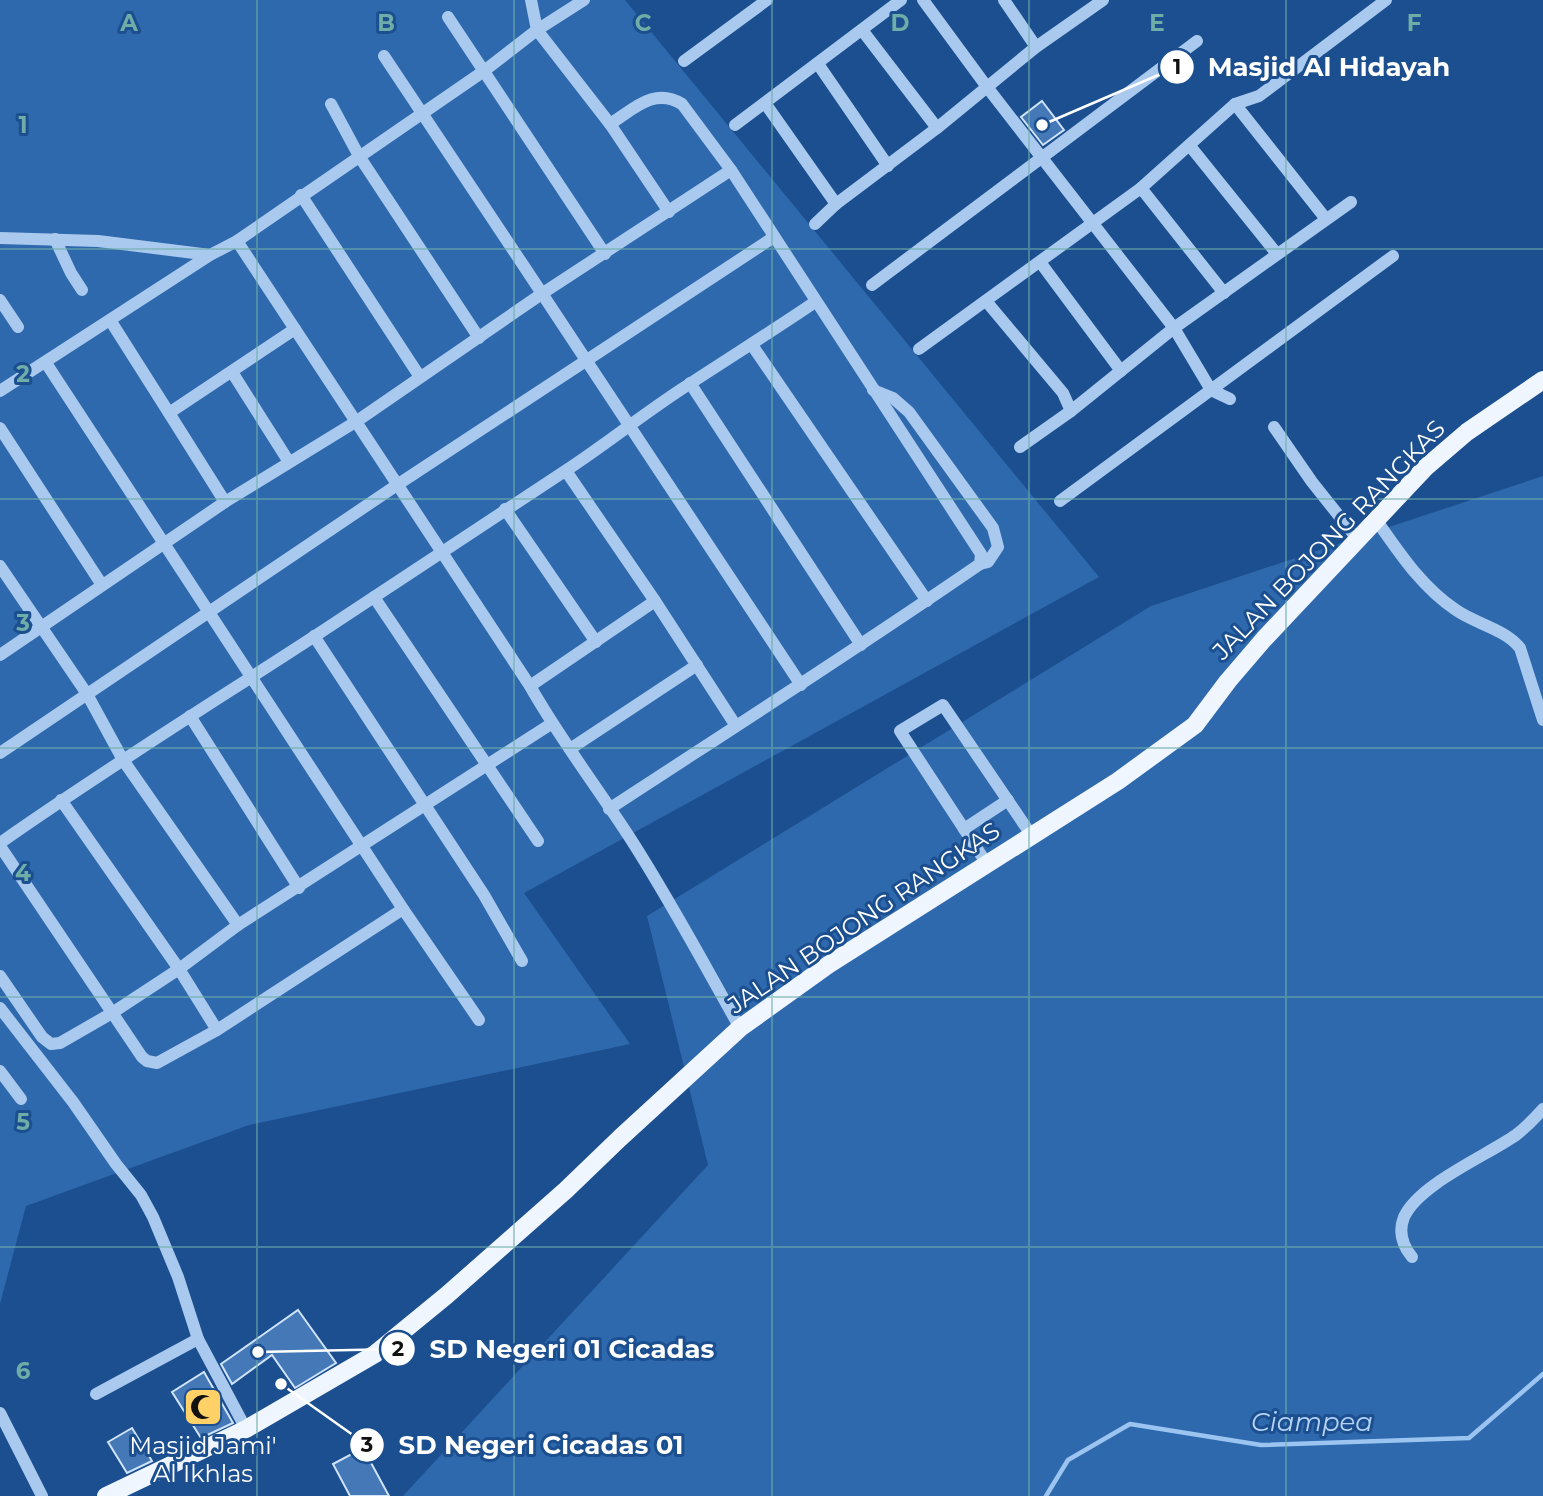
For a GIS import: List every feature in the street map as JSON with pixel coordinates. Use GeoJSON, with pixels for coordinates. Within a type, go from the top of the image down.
{"type":"FeatureCollection","features":[{"type":"Feature","properties":{"kind":"main road","name":"JALAN BOJONG RANGKAS"},"geometry":{"type":"LineString","coordinates":[[106,1496],[246,1429],[375,1354],[447,1295],[566,1190],[740,1028],[828,965],[1145,763],[1195,725],[1264,639],[1425,468],[1467,432],[1543,380]]}},
{"type":"Feature","properties":{"kind":"street"},"geometry":{"type":"LineString","coordinates":[[531,0],[537,30],[610,124],[669,212]]}},
{"type":"Feature","properties":{"kind":"street"},"geometry":{"type":"LineString","coordinates":[[0,391],[209,255],[237,241],[484,71],[537,30],[584,0]]}},
{"type":"Feature","properties":{"kind":"street"},"geometry":{"type":"LineString","coordinates":[[684,61],[766,0]]}},
{"type":"Feature","properties":{"kind":"street"},"geometry":{"type":"LineString","coordinates":[[735,125],[901,0]]}},
{"type":"Feature","properties":{"kind":"street"},"geometry":{"type":"LineString","coordinates":[[923,0],[1041,158],[1174,328],[1211,390],[1230,399]]}},
{"type":"Feature","properties":{"kind":"street"},"geometry":{"type":"LineString","coordinates":[[1004,0],[1036,47]]}},
{"type":"Feature","properties":{"kind":"street"},"geometry":{"type":"LineString","coordinates":[[815,224],[835,204],[937,128],[1036,47],[1102,0]]}},
{"type":"Feature","properties":{"kind":"street"},"geometry":{"type":"LineString","coordinates":[[919,349],[1141,188],[1235,104],[1259,96],[1387,0]]}},
{"type":"Feature","properties":{"kind":"street"},"geometry":{"type":"LineString","coordinates":[[448,16],[606,254]]}},
{"type":"Feature","properties":{"kind":"street"},"geometry":{"type":"LineString","coordinates":[[862,30],[937,128]]}},
{"type":"Feature","properties":{"kind":"street"},"geometry":{"type":"LineString","coordinates":[[872,285],[1197,41]]}},
{"type":"Feature","properties":{"kind":"street"},"geometry":{"type":"LineString","coordinates":[[384,56],[544,293],[585,360],[801,685]]}},
{"type":"Feature","properties":{"kind":"street"},"geometry":{"type":"LineString","coordinates":[[818,65],[888,166]]}},
{"type":"Feature","properties":{"kind":"street"},"geometry":{"type":"LineString","coordinates":[[610,124],[648,100],[660,96],[672,97],[682,104],[731,170],[815,302],[978,546],[980,564]]}},
{"type":"Feature","properties":{"kind":"street"},"geometry":{"type":"LineString","coordinates":[[765,103],[835,204]]}},
{"type":"Feature","properties":{"kind":"street"},"geometry":{"type":"LineString","coordinates":[[331,104],[359,156],[479,338]]}},
{"type":"Feature","properties":{"kind":"street"},"geometry":{"type":"LineString","coordinates":[[1235,104],[1326,219]]}},
{"type":"Feature","properties":{"kind":"street"},"geometry":{"type":"LineString","coordinates":[[1190,146],[1277,254]]}},
{"type":"Feature","properties":{"kind":"street"},"geometry":{"type":"LineString","coordinates":[[0,655],[225,502],[357,421],[731,170]]}},
{"type":"Feature","properties":{"kind":"street"},"geometry":{"type":"LineString","coordinates":[[1141,188],[1224,293]]}},
{"type":"Feature","properties":{"kind":"street"},"geometry":{"type":"LineString","coordinates":[[301,195],[420,377]]}},
{"type":"Feature","properties":{"kind":"street"},"geometry":{"type":"LineString","coordinates":[[1020,447],[1071,411],[1174,328],[1352,202]]}},
{"type":"Feature","properties":{"kind":"street"},"geometry":{"type":"LineString","coordinates":[[0,237],[98,241],[209,255]]}},
{"type":"Feature","properties":{"kind":"street"},"geometry":{"type":"LineString","coordinates":[[0,753],[397,485],[774,237]]}},
{"type":"Feature","properties":{"kind":"street"},"geometry":{"type":"LineString","coordinates":[[55,239],[82,290]]}},
{"type":"Feature","properties":{"kind":"street"},"geometry":{"type":"LineString","coordinates":[[237,241],[530,686],[551,724],[628,835],[740,1028]]}},
{"type":"Feature","properties":{"kind":"street"},"geometry":{"type":"LineString","coordinates":[[1060,501],[1393,256]]}},
{"type":"Feature","properties":{"kind":"street"},"geometry":{"type":"LineString","coordinates":[[1040,262],[1121,371]]}},
{"type":"Feature","properties":{"kind":"street"},"geometry":{"type":"LineString","coordinates":[[0,300],[18,327]]}},
{"type":"Feature","properties":{"kind":"street"},"geometry":{"type":"LineString","coordinates":[[986,301],[1063,393],[1071,411]]}},
{"type":"Feature","properties":{"kind":"street"},"geometry":{"type":"LineString","coordinates":[[403,909],[217,1030],[157,1063],[142,1057],[0,844],[61,800],[442,554],[690,383],[815,302]]}},
{"type":"Feature","properties":{"kind":"street"},"geometry":{"type":"LineString","coordinates":[[110,320],[225,502]]}},
{"type":"Feature","properties":{"kind":"street"},"geometry":{"type":"LineString","coordinates":[[169,413],[295,329]]}},
{"type":"Feature","properties":{"kind":"street"},"geometry":{"type":"LineString","coordinates":[[752,345],[927,601]]}},
{"type":"Feature","properties":{"kind":"street"},"geometry":{"type":"LineString","coordinates":[[46,363],[403,909],[480,1020]]}},
{"type":"Feature","properties":{"kind":"street"},"geometry":{"type":"LineString","coordinates":[[232,372],[289,462]]}},
{"type":"Feature","properties":{"kind":"street"},"geometry":{"type":"LineString","coordinates":[[690,383],[861,645]]}},
{"type":"Feature","properties":{"kind":"street"},"geometry":{"type":"LineString","coordinates":[[609,808],[801,685],[980,564],[988,562],[998,547],[993,528],[909,412],[892,398],[873,390]]}},
{"type":"Feature","properties":{"kind":"street"},"geometry":{"type":"LineString","coordinates":[[1274,427],[1312,482],[1359,541]]}},
{"type":"Feature","properties":{"kind":"street"},"geometry":{"type":"LineString","coordinates":[[0,428],[102,585]]}},
{"type":"Feature","properties":{"kind":"street"},"geometry":{"type":"LineString","coordinates":[[566,471],[736,726]]}},
{"type":"Feature","properties":{"kind":"street"},"geometry":{"type":"LineString","coordinates":[[505,509],[596,642]]}},
{"type":"Feature","properties":{"kind":"street"},"geometry":{"type":"LineString","coordinates":[[1377,521],[1405,561],[1441,599],[1456,611],[1514,641],[1520,648],[1543,720]]}},
{"type":"Feature","properties":{"kind":"street"},"geometry":{"type":"LineString","coordinates":[[0,566],[87,694],[123,760],[238,925]]}},
{"type":"Feature","properties":{"kind":"street"},"geometry":{"type":"LineString","coordinates":[[374,597],[538,841]]}},
{"type":"Feature","properties":{"kind":"street"},"geometry":{"type":"LineString","coordinates":[[530,686],[655,601]]}},
{"type":"Feature","properties":{"kind":"street"},"geometry":{"type":"LineString","coordinates":[[314,636],[484,895],[522,961]]}},
{"type":"Feature","properties":{"kind":"street"},"geometry":{"type":"LineString","coordinates":[[570,749],[697,665]]}},
{"type":"Feature","properties":{"kind":"street"},"geometry":{"type":"LineString","coordinates":[[987,864],[900,731],[943,705],[1032,836]]}},
{"type":"Feature","properties":{"kind":"street"},"geometry":{"type":"LineString","coordinates":[[190,716],[299,888]]}},
{"type":"Feature","properties":{"kind":"street"},"geometry":{"type":"LineString","coordinates":[[0,976],[31,1024],[51,1044],[60,1043],[112,1013],[179,969],[238,925],[551,724]]}},
{"type":"Feature","properties":{"kind":"street"},"geometry":{"type":"LineString","coordinates":[[61,800],[179,969],[217,1030]]}},
{"type":"Feature","properties":{"kind":"street"},"geometry":{"type":"LineString","coordinates":[[964,829],[1008,800]]}},
{"type":"Feature","properties":{"kind":"street"},"geometry":{"type":"LineString","coordinates":[[0,1008],[141,1195],[178,1277],[198,1339],[246,1429]]}},
{"type":"Feature","properties":{"kind":"street"},"geometry":{"type":"LineString","coordinates":[[0,1071],[21,1099]]}},
{"type":"Feature","properties":{"kind":"street"},"geometry":{"type":"LineString","coordinates":[[1412,1257],[1401,1236],[1404,1218],[1414,1204],[1470,1162],[1514,1136],[1543,1109]]}},
{"type":"Feature","properties":{"kind":"street"},"geometry":{"type":"LineString","coordinates":[[96,1394],[198,1339]]}},
{"type":"Feature","properties":{"kind":"street"},"geometry":{"type":"LineString","coordinates":[[0,1413],[42,1496]]}},
{"type":"Feature","properties":{"kind":"shaded area"},"geometry":{"type":"Polygon","coordinates":[[[0,0],[625,0],[1099,577],[524,893],[630,1044],[249,1125],[26,1206],[0,1304],[0,0]]]}},
{"type":"Feature","properties":{"kind":"shaded area"},"geometry":{"type":"Polygon","coordinates":[[[1543,476],[1543,1496],[403,1496],[708,1165],[647,916],[1151,606],[1543,476]]]}},
{"type":"Feature","properties":{"kind":"building"},"geometry":{"type":"Polygon","coordinates":[[[1042,101],[1064,130],[1043,145],[1021,117],[1042,101]]]}},
{"type":"Feature","properties":{"kind":"building"},"geometry":{"type":"Polygon","coordinates":[[[298,1310],[336,1363],[295,1388],[272,1355],[232,1384],[221,1364],[298,1310]]]}},
{"type":"Feature","properties":{"kind":"building","name":"Masjid Jami' Al Ikhlas"},"geometry":{"type":"Polygon","coordinates":[[[204,1372],[233,1423],[201,1438],[172,1392],[204,1372]]]}},
{"type":"Feature","properties":{"kind":"building"},"geometry":{"type":"Polygon","coordinates":[[[132,1428],[152,1461],[127,1473],[108,1442],[132,1428]]]}},
{"type":"Feature","properties":{"kind":"building"},"geometry":{"type":"Polygon","coordinates":[[[363,1448],[389,1496],[350,1496],[333,1464],[363,1448]]]}},
{"type":"Feature","properties":{"kind":"waterway","name":"Ciampea"},"geometry":{"type":"LineString","coordinates":[[1046,1496],[1068,1460],[1130,1424],[1261,1445],[1469,1438],[1543,1374]]}},
{"type":"Feature","properties":{"kind":"place","name":"Masjid Al Hidayah"},"geometry":{"type":"Point","coordinates":[1042,125]}},
{"type":"Feature","properties":{"kind":"place","name":"SD Negeri 01 Cicadas"},"geometry":{"type":"Point","coordinates":[258,1352]}},
{"type":"Feature","properties":{"kind":"place","name":"SD Negeri Cicadas 01"},"geometry":{"type":"Point","coordinates":[281,1384]}},
{"type":"Feature","properties":{"kind":"place","name":"Masjid Jami' Al Ikhlas"},"geometry":{"type":"Point","coordinates":[203,1407]}}]}
